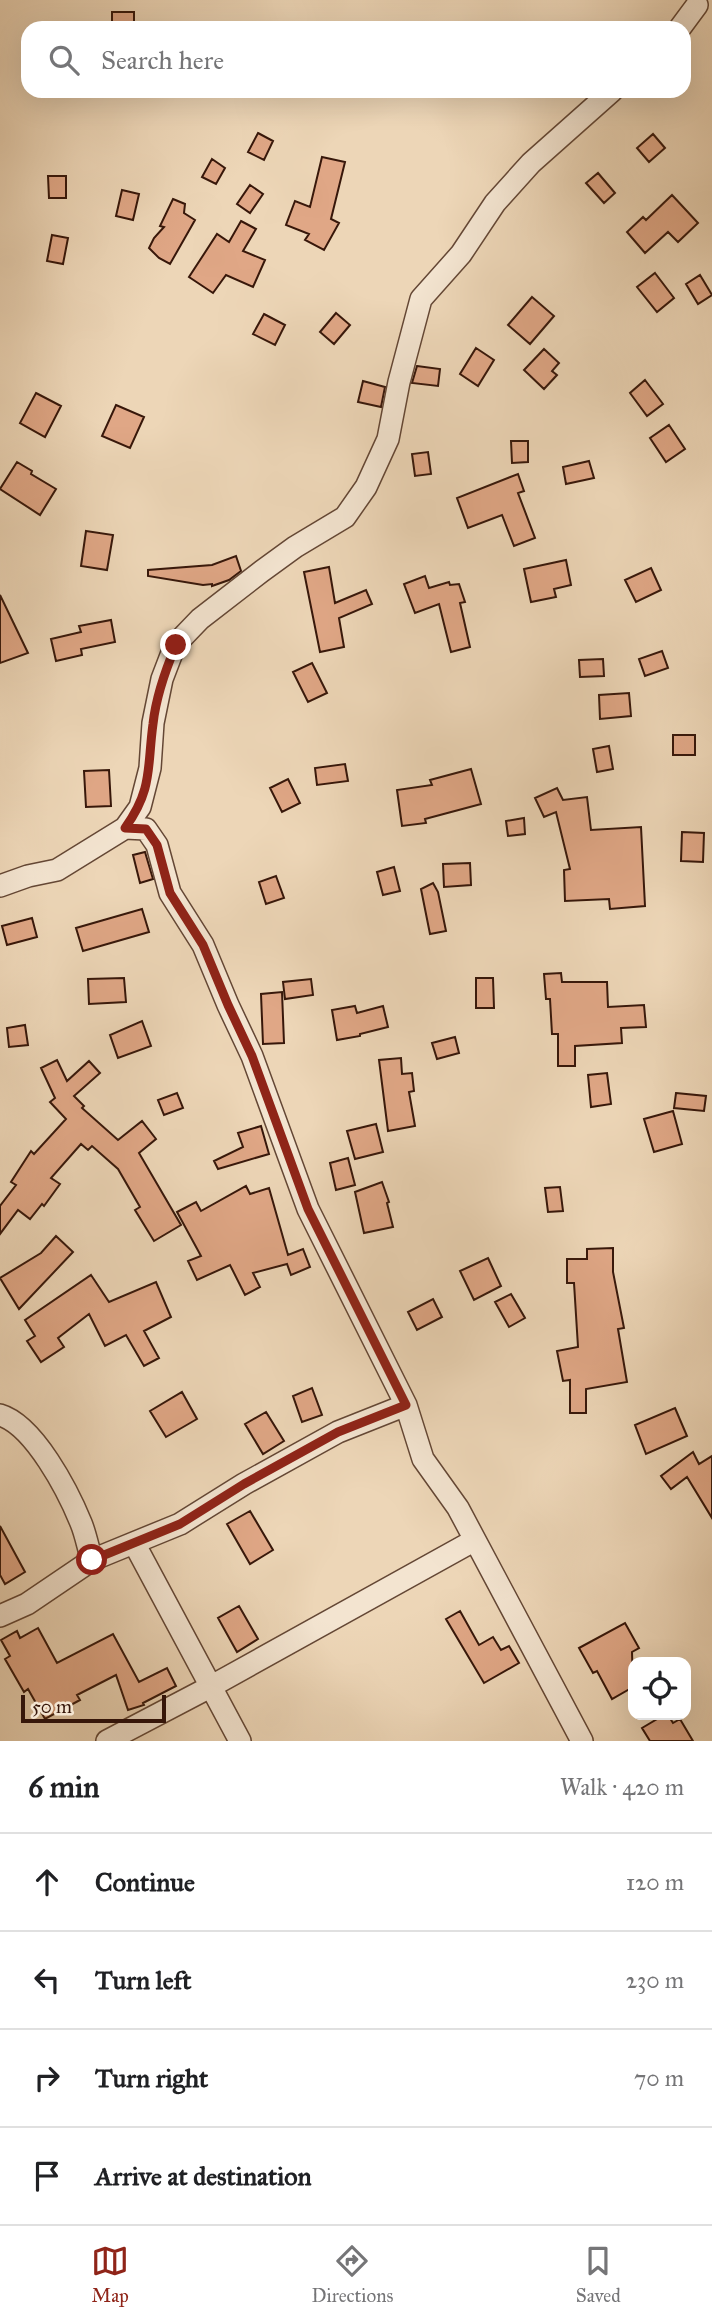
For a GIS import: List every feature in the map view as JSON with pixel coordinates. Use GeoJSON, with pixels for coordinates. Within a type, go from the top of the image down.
{"type":"FeatureCollection","features":[{"type":"Feature","properties":{"kind":"street"},"geometry":{"type":"LineString","coordinates":[[685,21],[697,5]]}},
{"type":"Feature","properties":{"kind":"street"},"geometry":{"type":"LineString","coordinates":[[0,886],[57,870],[125,828],[140,807],[150,768],[153,723],[162,679],[176,645],[200,619],[262,571],[295,547],[345,517],[366,486],[388,439],[399,382],[421,299],[461,254],[495,203],[531,163],[604,98]]}},
{"type":"Feature","properties":{"kind":"street"},"geometry":{"type":"LineString","coordinates":[[125,828],[146,829],[157,845],[170,893],[203,945],[252,1056],[308,1209],[406,1405],[423,1459],[458,1508],[582,1741]]}},
{"type":"Feature","properties":{"kind":"street"},"geometry":{"type":"LineString","coordinates":[[0,1616],[27,1604],[92,1560],[180,1524],[244,1484],[338,1432],[406,1405]]}},
{"type":"Feature","properties":{"kind":"street"},"geometry":{"type":"LineString","coordinates":[[0,1415],[12,1419],[22,1428],[48,1460],[81,1524],[92,1560]]}},
{"type":"Feature","properties":{"kind":"street"},"geometry":{"type":"LineString","coordinates":[[107,1741],[475,1540]]}},
{"type":"Feature","properties":{"kind":"street"},"geometry":{"type":"LineString","coordinates":[[134,1543],[240,1741]]}},
{"type":"Feature","properties":{"kind":"building"},"geometry":{"type":"Polygon","coordinates":[[[112,12],[134,12],[134,21],[112,21],[112,12]]]}},
{"type":"Feature","properties":{"kind":"building"},"geometry":{"type":"Polygon","coordinates":[[[258,133],[273,141],[264,160],[248,152],[258,133]]]}},
{"type":"Feature","properties":{"kind":"building"},"geometry":{"type":"Polygon","coordinates":[[[653,134],[665,148],[649,162],[637,148],[653,134]]]}},
{"type":"Feature","properties":{"kind":"building"},"geometry":{"type":"Polygon","coordinates":[[[322,157],[345,162],[331,219],[339,223],[324,250],[305,240],[309,234],[286,225],[295,201],[310,207],[322,157]]]}},
{"type":"Feature","properties":{"kind":"building"},"geometry":{"type":"Polygon","coordinates":[[[212,159],[225,168],[216,184],[202,177],[212,159]]]}},
{"type":"Feature","properties":{"kind":"building"},"geometry":{"type":"Polygon","coordinates":[[[598,173],[615,193],[604,203],[586,183],[598,173]]]}},
{"type":"Feature","properties":{"kind":"building"},"geometry":{"type":"Polygon","coordinates":[[[48,176],[66,176],[66,198],[49,198],[48,176]]]}},
{"type":"Feature","properties":{"kind":"building"},"geometry":{"type":"Polygon","coordinates":[[[250,185],[263,194],[250,213],[237,204],[250,185]]]}},
{"type":"Feature","properties":{"kind":"building"},"geometry":{"type":"Polygon","coordinates":[[[122,190],[139,194],[133,220],[116,216],[122,190]]]}},
{"type":"Feature","properties":{"kind":"building"},"geometry":{"type":"Polygon","coordinates":[[[672,195],[698,223],[678,242],[668,232],[645,253],[627,232],[643,217],[646,220],[672,195]]]}},
{"type":"Feature","properties":{"kind":"building"},"geometry":{"type":"Polygon","coordinates":[[[173,199],[185,204],[184,213],[195,220],[170,264],[149,248],[164,227],[160,226],[173,199]]]}},
{"type":"Feature","properties":{"kind":"building"},"geometry":{"type":"Polygon","coordinates":[[[241,221],[256,229],[243,251],[265,260],[253,287],[226,275],[213,293],[189,277],[217,234],[229,242],[241,221]]]}},
{"type":"Feature","properties":{"kind":"building"},"geometry":{"type":"Polygon","coordinates":[[[52,235],[68,238],[63,264],[47,261],[52,235]]]}},
{"type":"Feature","properties":{"kind":"building"},"geometry":{"type":"Polygon","coordinates":[[[655,273],[674,298],[657,312],[637,287],[655,273]]]}},
{"type":"Feature","properties":{"kind":"building"},"geometry":{"type":"Polygon","coordinates":[[[700,275],[712,295],[698,304],[686,284],[700,275]]]}},
{"type":"Feature","properties":{"kind":"building"},"geometry":{"type":"Polygon","coordinates":[[[532,297],[554,316],[530,344],[508,325],[532,297]]]}},
{"type":"Feature","properties":{"kind":"building"},"geometry":{"type":"Polygon","coordinates":[[[336,313],[350,325],[334,344],[320,332],[336,313]]]}},
{"type":"Feature","properties":{"kind":"building"},"geometry":{"type":"Polygon","coordinates":[[[264,314],[285,325],[275,345],[253,334],[264,314]]]}},
{"type":"Feature","properties":{"kind":"building"},"geometry":{"type":"Polygon","coordinates":[[[476,348],[494,360],[478,386],[460,374],[476,348]]]}},
{"type":"Feature","properties":{"kind":"building"},"geometry":{"type":"Polygon","coordinates":[[[544,349],[559,363],[552,371],[557,375],[544,389],[524,370],[544,349]]]}},
{"type":"Feature","properties":{"kind":"building"},"geometry":{"type":"Polygon","coordinates":[[[417,366],[440,369],[438,386],[412,383],[417,366]]]}},
{"type":"Feature","properties":{"kind":"building"},"geometry":{"type":"Polygon","coordinates":[[[645,380],[663,404],[647,416],[630,393],[645,380]]]}},
{"type":"Feature","properties":{"kind":"building"},"geometry":{"type":"Polygon","coordinates":[[[363,381],[385,387],[381,407],[358,402],[363,381]]]}},
{"type":"Feature","properties":{"kind":"building"},"geometry":{"type":"Polygon","coordinates":[[[36,393],[61,406],[45,437],[20,423],[36,393]]]}},
{"type":"Feature","properties":{"kind":"building"},"geometry":{"type":"Polygon","coordinates":[[[116,405],[144,417],[130,448],[102,436],[116,405]]]}},
{"type":"Feature","properties":{"kind":"building"},"geometry":{"type":"Polygon","coordinates":[[[669,425],[685,449],[666,462],[650,438],[669,425]]]}},
{"type":"Feature","properties":{"kind":"building"},"geometry":{"type":"Polygon","coordinates":[[[511,441],[528,441],[528,462],[512,463],[511,441]]]}},
{"type":"Feature","properties":{"kind":"building"},"geometry":{"type":"Polygon","coordinates":[[[428,452],[431,474],[415,476],[412,454],[428,452]]]}},
{"type":"Feature","properties":{"kind":"building"},"geometry":{"type":"Polygon","coordinates":[[[589,461],[594,478],[566,484],[563,467],[589,461]]]}},
{"type":"Feature","properties":{"kind":"building"},"geometry":{"type":"Polygon","coordinates":[[[17,462],[56,489],[40,515],[0,489],[17,462]]]}},
{"type":"Feature","properties":{"kind":"building"},"geometry":{"type":"Polygon","coordinates":[[[518,474],[524,491],[518,493],[535,538],[514,546],[502,515],[468,528],[457,498],[518,474]]]}},
{"type":"Feature","properties":{"kind":"building"},"geometry":{"type":"Polygon","coordinates":[[[86,531],[113,535],[107,570],[81,566],[86,531]]]}},
{"type":"Feature","properties":{"kind":"building"},"geometry":{"type":"Polygon","coordinates":[[[236,556],[241,571],[229,580],[212,586],[148,576],[148,570],[212,565],[236,556]]]}},
{"type":"Feature","properties":{"kind":"building"},"geometry":{"type":"Polygon","coordinates":[[[566,560],[571,585],[554,589],[556,597],[531,602],[524,569],[566,560]]]}},
{"type":"Feature","properties":{"kind":"building"},"geometry":{"type":"Polygon","coordinates":[[[329,567],[335,603],[366,590],[372,604],[339,618],[344,647],[320,652],[304,572],[329,567]]]}},
{"type":"Feature","properties":{"kind":"building"},"geometry":{"type":"Polygon","coordinates":[[[651,568],[661,590],[636,602],[625,580],[651,568]]]}},
{"type":"Feature","properties":{"kind":"building"},"geometry":{"type":"Polygon","coordinates":[[[425,576],[429,588],[449,582],[450,585],[459,584],[465,602],[460,603],[470,647],[451,652],[439,604],[415,613],[404,584],[425,576]]]}},
{"type":"Feature","properties":{"kind":"building"},"geometry":{"type":"Polygon","coordinates":[[[0,595],[28,653],[0,663],[0,595]]]}},
{"type":"Feature","properties":{"kind":"building"},"geometry":{"type":"Polygon","coordinates":[[[111,620],[115,642],[81,649],[82,655],[56,661],[51,639],[81,632],[79,626],[111,620]]]}},
{"type":"Feature","properties":{"kind":"building"},"geometry":{"type":"Polygon","coordinates":[[[662,651],[668,668],[645,676],[639,659],[662,651]]]}},
{"type":"Feature","properties":{"kind":"building"},"geometry":{"type":"Polygon","coordinates":[[[603,659],[604,676],[580,677],[579,660],[603,659]]]}},
{"type":"Feature","properties":{"kind":"building"},"geometry":{"type":"Polygon","coordinates":[[[312,663],[327,693],[308,702],[293,672],[312,663]]]}},
{"type":"Feature","properties":{"kind":"building"},"geometry":{"type":"Polygon","coordinates":[[[629,693],[631,716],[600,719],[599,695],[629,693]]]}},
{"type":"Feature","properties":{"kind":"building"},"geometry":{"type":"Polygon","coordinates":[[[673,735],[695,735],[695,755],[673,755],[673,735]]]}},
{"type":"Feature","properties":{"kind":"building"},"geometry":{"type":"Polygon","coordinates":[[[609,746],[613,769],[597,772],[593,749],[609,746]]]}},
{"type":"Feature","properties":{"kind":"building"},"geometry":{"type":"Polygon","coordinates":[[[345,764],[348,781],[317,785],[315,768],[345,764]]]}},
{"type":"Feature","properties":{"kind":"building"},"geometry":{"type":"Polygon","coordinates":[[[471,769],[481,804],[425,819],[426,823],[402,826],[397,790],[432,785],[430,780],[471,769]]]}},
{"type":"Feature","properties":{"kind":"building"},"geometry":{"type":"Polygon","coordinates":[[[109,770],[111,806],[86,807],[84,771],[109,770]]]}},
{"type":"Feature","properties":{"kind":"building"},"geometry":{"type":"Polygon","coordinates":[[[288,779],[300,803],[282,812],[270,788],[288,779]]]}},
{"type":"Feature","properties":{"kind":"building"},"geometry":{"type":"Polygon","coordinates":[[[557,788],[563,800],[587,797],[591,830],[641,827],[645,906],[610,909],[609,899],[565,901],[564,870],[570,869],[556,812],[544,817],[535,798],[557,788]]]}},
{"type":"Feature","properties":{"kind":"building"},"geometry":{"type":"Polygon","coordinates":[[[524,818],[525,834],[508,836],[506,821],[524,818]]]}},
{"type":"Feature","properties":{"kind":"building"},"geometry":{"type":"Polygon","coordinates":[[[682,832],[704,833],[703,862],[681,861],[682,832]]]}},
{"type":"Feature","properties":{"kind":"building"},"geometry":{"type":"Polygon","coordinates":[[[145,852],[153,879],[140,883],[133,855],[145,852]]]}},
{"type":"Feature","properties":{"kind":"building"},"geometry":{"type":"Polygon","coordinates":[[[470,863],[471,885],[444,887],[443,864],[470,863]]]}},
{"type":"Feature","properties":{"kind":"building"},"geometry":{"type":"Polygon","coordinates":[[[394,867],[400,891],[383,895],[377,872],[394,867]]]}},
{"type":"Feature","properties":{"kind":"building"},"geometry":{"type":"Polygon","coordinates":[[[276,876],[284,898],[266,904],[259,882],[276,876]]]}},
{"type":"Feature","properties":{"kind":"building"},"geometry":{"type":"Polygon","coordinates":[[[433,883],[438,892],[446,931],[430,934],[421,889],[433,883]]]}},
{"type":"Feature","properties":{"kind":"building"},"geometry":{"type":"Polygon","coordinates":[[[142,909],[149,932],[83,951],[76,928],[142,909]]]}},
{"type":"Feature","properties":{"kind":"building"},"geometry":{"type":"Polygon","coordinates":[[[32,918],[37,937],[7,945],[2,926],[32,918]]]}},
{"type":"Feature","properties":{"kind":"building"},"geometry":{"type":"Polygon","coordinates":[[[561,973],[562,982],[607,982],[608,1007],[644,1005],[646,1027],[621,1028],[622,1043],[575,1046],[575,1066],[558,1066],[558,1034],[552,1034],[550,999],[546,999],[544,974],[561,973]]]}},
{"type":"Feature","properties":{"kind":"building"},"geometry":{"type":"Polygon","coordinates":[[[124,978],[126,1002],[89,1004],[88,979],[124,978]]]}},
{"type":"Feature","properties":{"kind":"building"},"geometry":{"type":"Polygon","coordinates":[[[476,978],[493,978],[494,1008],[476,1008],[476,978]]]}},
{"type":"Feature","properties":{"kind":"building"},"geometry":{"type":"Polygon","coordinates":[[[311,979],[313,995],[285,999],[283,982],[311,979]]]}},
{"type":"Feature","properties":{"kind":"building"},"geometry":{"type":"Polygon","coordinates":[[[282,992],[284,1043],[263,1044],[261,994],[282,992]]]}},
{"type":"Feature","properties":{"kind":"building"},"geometry":{"type":"Polygon","coordinates":[[[355,1006],[357,1013],[383,1006],[388,1027],[337,1040],[332,1010],[355,1006]]]}},
{"type":"Feature","properties":{"kind":"building"},"geometry":{"type":"Polygon","coordinates":[[[142,1021],[151,1046],[118,1058],[110,1035],[142,1021]]]}},
{"type":"Feature","properties":{"kind":"building"},"geometry":{"type":"Polygon","coordinates":[[[25,1025],[28,1045],[9,1047],[7,1028],[25,1025]]]}},
{"type":"Feature","properties":{"kind":"building"},"geometry":{"type":"Polygon","coordinates":[[[455,1037],[459,1053],[437,1059],[432,1043],[455,1037]]]}},
{"type":"Feature","properties":{"kind":"building"},"geometry":{"type":"Polygon","coordinates":[[[401,1058],[402,1074],[412,1073],[414,1091],[409,1092],[415,1126],[388,1131],[379,1060],[401,1058]]]}},
{"type":"Feature","properties":{"kind":"building"},"geometry":{"type":"Polygon","coordinates":[[[57,1060],[67,1081],[89,1061],[100,1073],[74,1096],[84,1106],[82,1108],[118,1140],[142,1121],[156,1139],[139,1153],[181,1225],[154,1241],[135,1210],[140,1207],[118,1169],[92,1146],[88,1150],[81,1144],[51,1178],[60,1184],[44,1206],[42,1204],[30,1219],[18,1210],[0,1234],[0,1206],[16,1185],[11,1182],[31,1151],[34,1154],[66,1119],[50,1102],[55,1098],[41,1068],[57,1060]]]}},
{"type":"Feature","properties":{"kind":"building"},"geometry":{"type":"Polygon","coordinates":[[[607,1073],[611,1104],[591,1107],[588,1075],[607,1073]]]}},
{"type":"Feature","properties":{"kind":"building"},"geometry":{"type":"Polygon","coordinates":[[[177,1093],[183,1108],[164,1115],[158,1100],[177,1093]]]}},
{"type":"Feature","properties":{"kind":"building"},"geometry":{"type":"Polygon","coordinates":[[[676,1093],[706,1096],[704,1111],[674,1108],[676,1093]]]}},
{"type":"Feature","properties":{"kind":"building"},"geometry":{"type":"Polygon","coordinates":[[[673,1111],[682,1144],[654,1152],[644,1119],[673,1111]]]}},
{"type":"Feature","properties":{"kind":"building"},"geometry":{"type":"Polygon","coordinates":[[[376,1124],[383,1152],[355,1159],[347,1131],[376,1124]]]}},
{"type":"Feature","properties":{"kind":"building"},"geometry":{"type":"Polygon","coordinates":[[[261,1126],[269,1154],[218,1169],[214,1161],[243,1147],[238,1133],[261,1126]]]}},
{"type":"Feature","properties":{"kind":"building"},"geometry":{"type":"Polygon","coordinates":[[[348,1158],[355,1185],[336,1190],[330,1163],[348,1158]]]}},
{"type":"Feature","properties":{"kind":"building"},"geometry":{"type":"Polygon","coordinates":[[[382,1182],[393,1227],[364,1233],[355,1192],[382,1182]]]}},
{"type":"Feature","properties":{"kind":"building"},"geometry":{"type":"Polygon","coordinates":[[[246,1186],[250,1194],[269,1188],[288,1255],[303,1249],[310,1267],[291,1275],[287,1264],[253,1273],[260,1287],[245,1295],[230,1265],[197,1280],[188,1261],[201,1256],[177,1212],[196,1202],[201,1211],[246,1186]]]}},
{"type":"Feature","properties":{"kind":"building"},"geometry":{"type":"Polygon","coordinates":[[[560,1187],[563,1211],[548,1212],[545,1188],[560,1187]]]}},
{"type":"Feature","properties":{"kind":"building"},"geometry":{"type":"Polygon","coordinates":[[[56,1236],[73,1252],[19,1309],[0,1278],[41,1253],[56,1236]]]}},
{"type":"Feature","properties":{"kind":"building"},"geometry":{"type":"Polygon","coordinates":[[[613,1248],[613,1272],[624,1328],[618,1329],[627,1382],[586,1389],[586,1413],[570,1413],[570,1380],[563,1381],[557,1351],[578,1347],[574,1283],[567,1283],[567,1259],[587,1259],[587,1249],[613,1248]]]}},
{"type":"Feature","properties":{"kind":"building"},"geometry":{"type":"Polygon","coordinates":[[[488,1258],[501,1286],[474,1300],[460,1271],[488,1258]]]}},
{"type":"Feature","properties":{"kind":"building"},"geometry":{"type":"Polygon","coordinates":[[[91,1275],[109,1302],[156,1282],[171,1317],[144,1331],[159,1358],[144,1366],[126,1335],[105,1346],[89,1314],[58,1338],[64,1347],[41,1362],[27,1341],[35,1336],[25,1320],[91,1275]]]}},
{"type":"Feature","properties":{"kind":"building"},"geometry":{"type":"Polygon","coordinates":[[[511,1294],[525,1318],[509,1327],[495,1302],[511,1294]]]}},
{"type":"Feature","properties":{"kind":"building"},"geometry":{"type":"Polygon","coordinates":[[[433,1299],[442,1317],[417,1330],[408,1312],[433,1299]]]}},
{"type":"Feature","properties":{"kind":"building"},"geometry":{"type":"Polygon","coordinates":[[[312,1388],[322,1415],[302,1422],[293,1396],[312,1388]]]}},
{"type":"Feature","properties":{"kind":"building"},"geometry":{"type":"Polygon","coordinates":[[[182,1392],[197,1419],[166,1437],[150,1411],[182,1392]]]}},
{"type":"Feature","properties":{"kind":"building"},"geometry":{"type":"Polygon","coordinates":[[[675,1408],[687,1436],[646,1454],[635,1425],[675,1408]]]}},
{"type":"Feature","properties":{"kind":"building"},"geometry":{"type":"Polygon","coordinates":[[[266,1412],[284,1441],[263,1454],[245,1424],[266,1412]]]}},
{"type":"Feature","properties":{"kind":"building"},"geometry":{"type":"Polygon","coordinates":[[[693,1452],[699,1464],[712,1456],[712,1518],[687,1477],[671,1489],[661,1476],[693,1452]]]}},
{"type":"Feature","properties":{"kind":"building"},"geometry":{"type":"Polygon","coordinates":[[[250,1511],[273,1550],[250,1564],[227,1524],[250,1511]]]}},
{"type":"Feature","properties":{"kind":"building"},"geometry":{"type":"Polygon","coordinates":[[[0,1526],[25,1572],[5,1584],[0,1575],[0,1526]]]}},
{"type":"Feature","properties":{"kind":"building"},"geometry":{"type":"Polygon","coordinates":[[[239,1606],[258,1639],[237,1652],[218,1618],[239,1606]]]}},
{"type":"Feature","properties":{"kind":"building"},"geometry":{"type":"Polygon","coordinates":[[[460,1611],[479,1645],[493,1637],[501,1650],[509,1646],[519,1663],[484,1683],[446,1619],[460,1611]]]}},
{"type":"Feature","properties":{"kind":"building"},"geometry":{"type":"Polygon","coordinates":[[[625,1623],[639,1648],[632,1652],[632,1657],[628,1657],[628,1690],[612,1699],[597,1671],[593,1673],[579,1648],[625,1623]]]}},
{"type":"Feature","properties":{"kind":"building"},"geometry":{"type":"Polygon","coordinates":[[[38,1628],[57,1663],[113,1634],[139,1682],[167,1668],[176,1686],[143,1703],[144,1705],[128,1710],[116,1675],[77,1695],[80,1700],[45,1719],[28,1689],[24,1692],[5,1659],[10,1656],[1,1640],[17,1631],[20,1638],[38,1628]]]}},
{"type":"Feature","properties":{"kind":"building"},"geometry":{"type":"Polygon","coordinates":[[[656,1720],[671,1720],[673,1723],[681,1720],[693,1741],[650,1741],[642,1728],[656,1720]]]}},
{"type":"Feature","properties":{"kind":"route"},"geometry":{"type":"LineString","coordinates":[[92,1560],[180,1524],[244,1484],[338,1432],[406,1405],[308,1209],[252,1056],[203,945],[170,893],[157,845],[146,829],[125,828],[140,807],[150,768],[153,723],[162,679],[176,645]]}}]}
